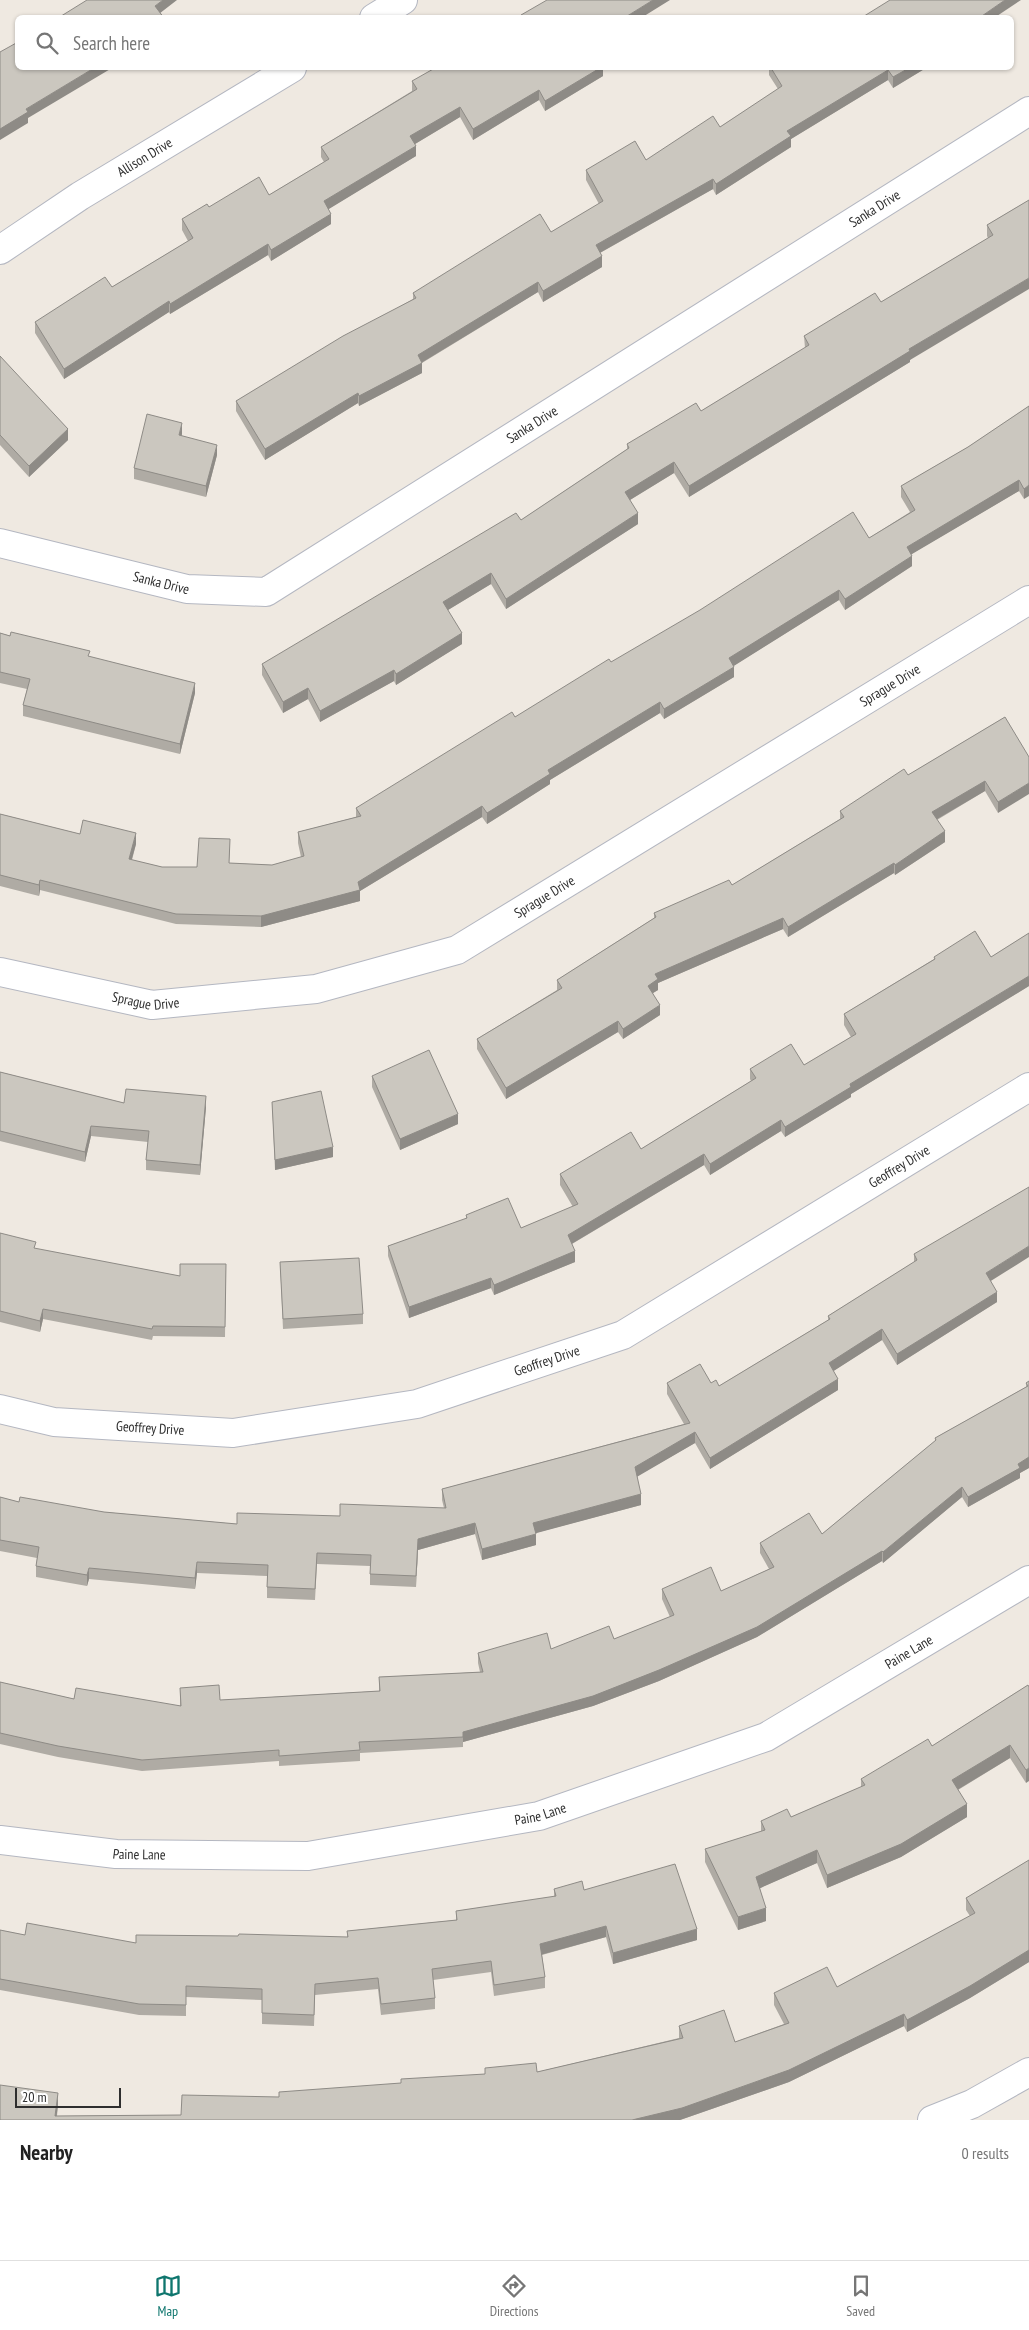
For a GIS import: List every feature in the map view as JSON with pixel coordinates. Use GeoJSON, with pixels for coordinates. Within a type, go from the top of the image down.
{"type":"FeatureCollection","features":[{"type":"Feature","properties":{"kind":"street"},"geometry":{"type":"LineString","coordinates":[[379,15],[403,0]]}},
{"type":"Feature","properties":{"kind":"street","name":"Allison Drive"},"geometry":{"type":"LineString","coordinates":[[0,250],[80,196],[289,70]]}},
{"type":"Feature","properties":{"kind":"street","name":"Sanka Drive"},"geometry":{"type":"LineString","coordinates":[[0,543],[187,589],[266,592],[344,545],[1029,111]]}},
{"type":"Feature","properties":{"kind":"street","name":"Sprague Drive"},"geometry":{"type":"LineString","coordinates":[[0,972],[152,1005],[316,989],[457,950],[1029,600]]}},
{"type":"Feature","properties":{"kind":"street","name":"Geoffrey Drive"},"geometry":{"type":"LineString","coordinates":[[0,1409],[54,1422],[234,1433],[418,1404],[623,1335],[1029,1087]]}},
{"type":"Feature","properties":{"kind":"street","name":"Paine Lane"},"geometry":{"type":"LineString","coordinates":[[0,1840],[116,1854],[308,1856],[539,1816],[766,1737],[1029,1580]]}},
{"type":"Feature","properties":{"kind":"street"},"geometry":{"type":"LineString","coordinates":[[932,2120],[972,2104],[1029,2072]]}},
{"type":"Feature","properties":{"kind":"building"},"geometry":{"type":"Polygon","coordinates":[[[87,0],[163,0],[155,6],[162,15],[63,15],[87,0]]]}},
{"type":"Feature","properties":{"kind":"building"},"geometry":{"type":"Polygon","coordinates":[[[547,0],[653,0],[629,15],[521,15],[547,0]]]}},
{"type":"Feature","properties":{"kind":"building"},"geometry":{"type":"Polygon","coordinates":[[[890,0],[1005,0],[983,15],[866,15],[890,0]]]}},
{"type":"Feature","properties":{"kind":"building"},"geometry":{"type":"Polygon","coordinates":[[[15,44],[15,70],[91,70],[26,109],[28,112],[0,129],[0,52],[15,44]]]}},
{"type":"Feature","properties":{"kind":"building"},"geometry":{"type":"Polygon","coordinates":[[[431,70],[597,70],[545,101],[539,90],[473,129],[460,107],[410,136],[416,146],[324,201],[331,214],[271,250],[268,244],[170,304],[169,301],[64,369],[35,322],[105,277],[112,287],[193,238],[182,219],[207,204],[209,207],[259,177],[269,195],[329,159],[321,147],[417,89],[412,81],[431,70]]]}},
{"type":"Feature","properties":{"kind":"building"},"geometry":{"type":"Polygon","coordinates":[[[772,70],[888,70],[787,131],[791,136],[716,184],[713,179],[596,245],[602,256],[543,291],[538,282],[418,355],[422,363],[359,396],[358,393],[265,449],[236,401],[343,336],[416,298],[413,293],[540,214],[551,232],[603,201],[586,170],[635,141],[646,160],[713,116],[720,127],[782,86],[772,70]]]}},
{"type":"Feature","properties":{"kind":"building"},"geometry":{"type":"Polygon","coordinates":[[[888,70],[905,70],[893,77],[888,70]]]}},
{"type":"Feature","properties":{"kind":"building"},"geometry":{"type":"Polygon","coordinates":[[[1029,200],[1029,278],[909,349],[910,351],[689,486],[674,462],[625,492],[638,513],[506,599],[491,573],[443,602],[462,633],[396,674],[394,670],[320,711],[308,688],[283,702],[262,664],[516,513],[521,520],[629,448],[627,444],[696,403],[701,411],[809,345],[804,336],[875,293],[881,302],[993,235],[987,225],[1029,200]]]}},
{"type":"Feature","properties":{"kind":"building"},"geometry":{"type":"Polygon","coordinates":[[[0,356],[68,429],[29,466],[0,435],[0,356]]]}},
{"type":"Feature","properties":{"kind":"building"},"geometry":{"type":"Polygon","coordinates":[[[1029,406],[1029,485],[1024,489],[1019,480],[907,547],[912,556],[845,599],[839,590],[729,658],[734,667],[664,709],[660,702],[548,770],[550,774],[487,813],[482,806],[358,882],[360,890],[261,916],[176,914],[40,880],[39,885],[0,875],[0,814],[80,834],[83,820],[136,833],[129,859],[162,867],[197,867],[199,838],[230,839],[229,863],[272,865],[304,856],[298,832],[361,816],[356,808],[512,712],[515,717],[609,659],[611,662],[700,610],[853,512],[869,538],[915,510],[901,486],[968,447],[1029,406]]]}},
{"type":"Feature","properties":{"kind":"building"},"geometry":{"type":"Polygon","coordinates":[[[147,414],[182,423],[179,435],[217,445],[206,486],[134,468],[147,414]]]}},
{"type":"Feature","properties":{"kind":"building"},"geometry":{"type":"Polygon","coordinates":[[[11,632],[90,651],[88,656],[195,683],[180,744],[23,705],[30,679],[0,672],[0,633],[10,636],[11,632]]]}},
{"type":"Feature","properties":{"kind":"building"},"geometry":{"type":"Polygon","coordinates":[[[1005,717],[1029,757],[1029,783],[998,802],[985,781],[932,812],[945,831],[895,865],[894,863],[788,927],[783,918],[655,974],[658,979],[648,986],[660,1005],[623,1029],[618,1021],[506,1088],[477,1039],[562,988],[557,980],[656,917],[654,913],[729,880],[732,885],[844,817],[840,811],[904,769],[908,775],[1005,717]]]}},
{"type":"Feature","properties":{"kind":"building"},"geometry":{"type":"Polygon","coordinates":[[[975,931],[991,957],[1029,933],[1029,976],[850,1084],[851,1087],[785,1127],[781,1120],[710,1164],[704,1154],[568,1235],[575,1251],[494,1285],[491,1278],[409,1307],[388,1246],[467,1218],[466,1215],[508,1198],[521,1228],[578,1204],[560,1174],[631,1132],[641,1149],[756,1078],[750,1069],[791,1044],[804,1065],[856,1034],[844,1014],[935,959],[934,957],[975,931]]]}},
{"type":"Feature","properties":{"kind":"building"},"geometry":{"type":"Polygon","coordinates":[[[429,1050],[458,1114],[400,1139],[372,1076],[429,1050]]]}},
{"type":"Feature","properties":{"kind":"building"},"geometry":{"type":"Polygon","coordinates":[[[0,1072],[124,1103],[126,1089],[206,1096],[200,1165],[146,1160],[149,1131],[91,1126],[85,1152],[0,1131],[0,1072]]]}},
{"type":"Feature","properties":{"kind":"building"},"geometry":{"type":"Polygon","coordinates":[[[321,1091],[333,1147],[275,1160],[272,1102],[321,1091]]]}},
{"type":"Feature","properties":{"kind":"building"},"geometry":{"type":"Polygon","coordinates":[[[1029,1187],[1029,1246],[986,1273],[997,1292],[897,1354],[882,1329],[829,1363],[838,1379],[710,1458],[695,1432],[635,1467],[641,1494],[533,1523],[536,1534],[482,1549],[475,1523],[418,1539],[416,1576],[370,1574],[371,1555],[317,1553],[315,1589],[267,1587],[268,1565],[197,1562],[195,1578],[89,1568],[87,1575],[36,1566],[39,1547],[0,1540],[0,1497],[19,1502],[20,1497],[104,1512],[237,1524],[237,1513],[340,1516],[340,1504],[446,1508],[442,1489],[690,1423],[667,1383],[700,1364],[711,1383],[716,1380],[719,1386],[830,1319],[828,1316],[917,1260],[914,1254],[1029,1187]]]}},
{"type":"Feature","properties":{"kind":"building"},"geometry":{"type":"Polygon","coordinates":[[[0,1233],[36,1242],[34,1248],[180,1276],[180,1264],[226,1264],[225,1327],[153,1326],[152,1329],[43,1309],[40,1321],[0,1311],[0,1233]]]}},
{"type":"Feature","properties":{"kind":"building"},"geometry":{"type":"Polygon","coordinates":[[[359,1258],[363,1314],[283,1319],[280,1262],[359,1258]]]}},
{"type":"Feature","properties":{"kind":"building"},"geometry":{"type":"Polygon","coordinates":[[[1029,1381],[1029,1457],[1018,1464],[1020,1468],[968,1497],[962,1487],[883,1552],[757,1627],[659,1670],[593,1696],[463,1732],[463,1737],[359,1742],[360,1750],[279,1756],[279,1750],[142,1760],[58,1746],[0,1733],[0,1682],[74,1699],[76,1688],[181,1706],[180,1688],[219,1685],[220,1700],[380,1691],[379,1677],[483,1672],[478,1653],[547,1633],[551,1649],[609,1626],[614,1639],[674,1615],[662,1589],[711,1567],[721,1591],[774,1567],[760,1543],[809,1513],[822,1534],[936,1440],[935,1438],[1028,1386],[1026,1383],[1029,1381]]]}},
{"type":"Feature","properties":{"kind":"building"},"geometry":{"type":"Polygon","coordinates":[[[1028,1685],[1029,1768],[1026,1770],[1010,1745],[952,1780],[967,1804],[901,1844],[827,1875],[817,1850],[756,1877],[766,1908],[738,1917],[705,1849],[765,1830],[761,1821],[787,1809],[791,1817],[865,1785],[861,1779],[928,1739],[932,1746],[1028,1685]]]}},
{"type":"Feature","properties":{"kind":"building"},"geometry":{"type":"Polygon","coordinates":[[[1029,1860],[1029,1950],[970,1986],[907,2020],[904,2014],[789,2070],[682,2108],[632,2120],[0,2120],[0,2085],[58,2093],[55,2116],[181,2115],[182,2095],[279,2097],[279,2092],[401,2083],[401,2079],[485,2074],[485,2068],[536,2063],[537,2072],[683,2038],[679,2026],[724,2010],[735,2042],[789,2023],[774,1993],[827,1967],[837,1987],[975,1913],[966,1898],[1029,1860]]]}},
{"type":"Feature","properties":{"kind":"building"},"geometry":{"type":"Polygon","coordinates":[[[675,1864],[697,1929],[613,1953],[606,1926],[540,1944],[545,1977],[494,1985],[491,1961],[432,1969],[435,1998],[381,2004],[378,1978],[315,1984],[314,2015],[262,2013],[262,1989],[186,1986],[186,2005],[139,2004],[0,1979],[0,1930],[25,1935],[27,1923],[136,1943],[136,1935],[238,1936],[239,1934],[348,1937],[347,1931],[457,1920],[456,1911],[556,1896],[554,1889],[582,1881],[584,1890],[675,1864]]]}}]}
